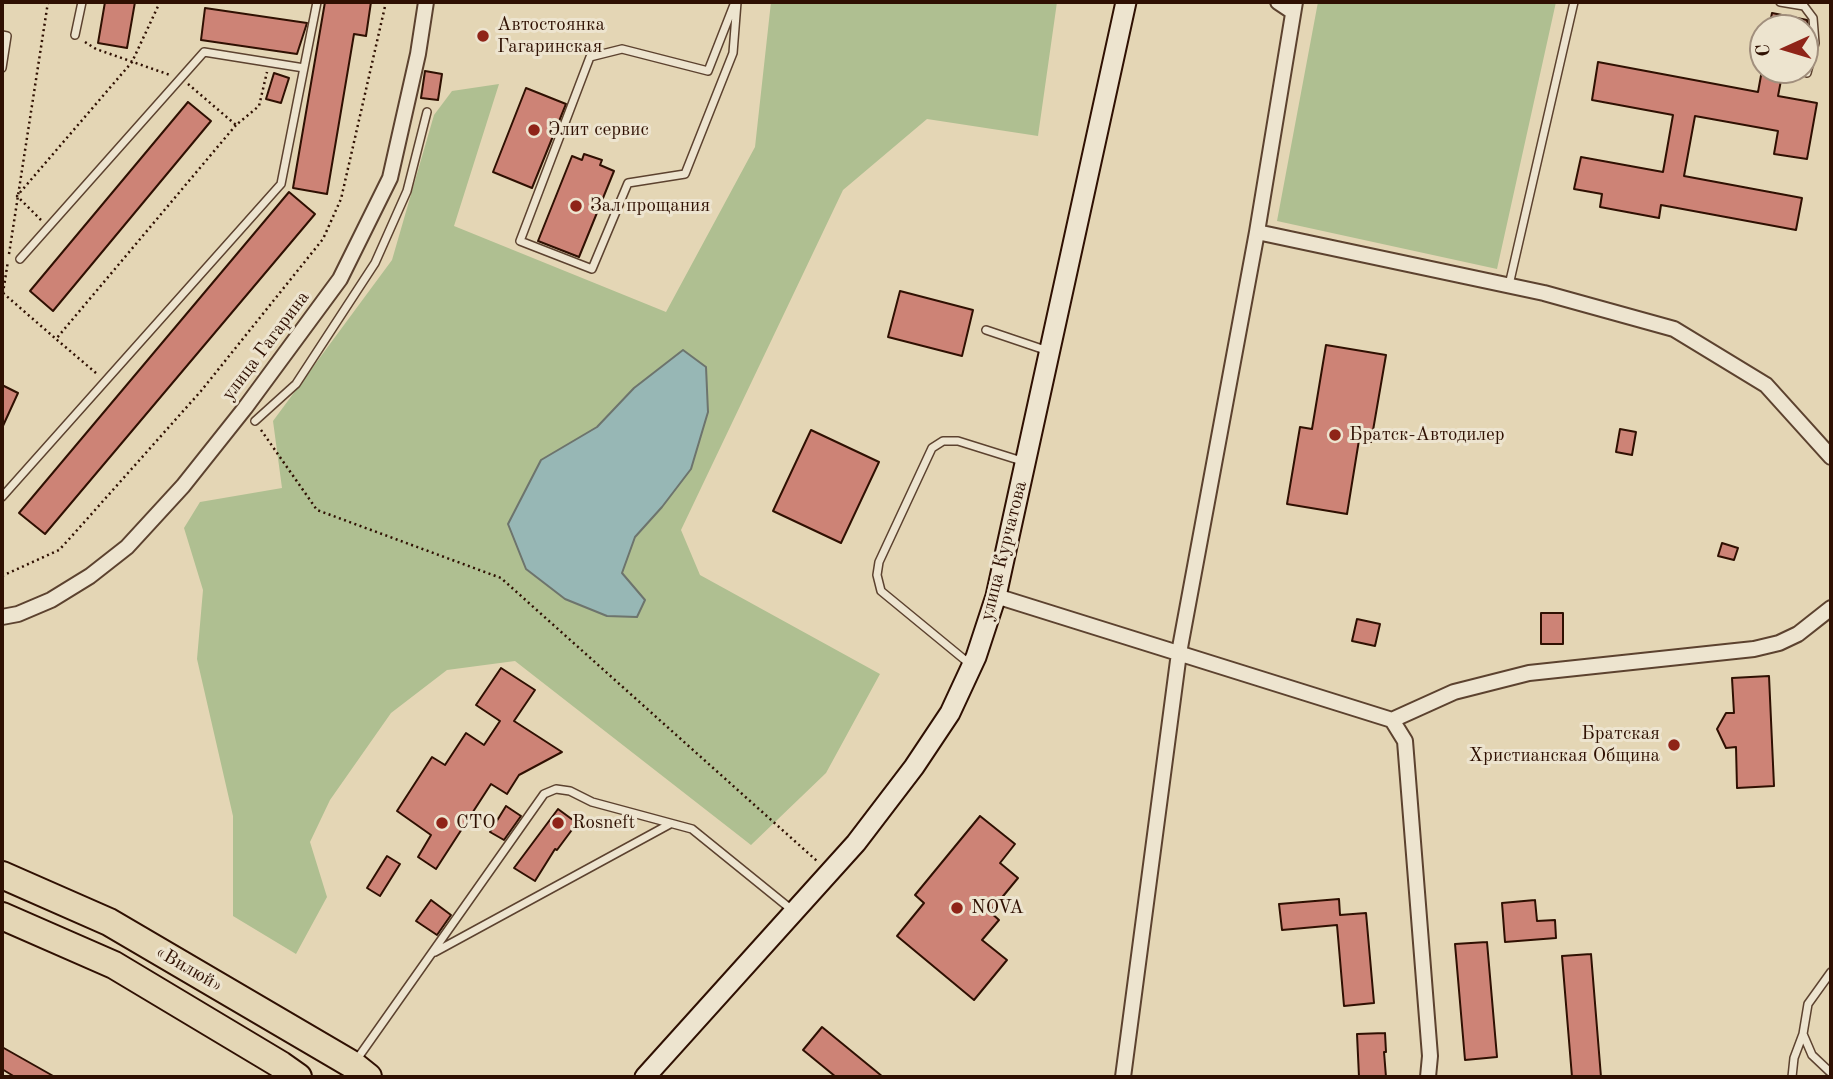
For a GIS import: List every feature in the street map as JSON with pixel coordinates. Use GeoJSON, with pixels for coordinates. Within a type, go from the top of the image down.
{"type":"FeatureCollection","features":[{"type":"Feature","properties":{"kind":"highway","name":"«Вилюй»"},"geometry":{"type":"LineString","coordinates":[[2,875],[109,922],[360,1071]]}},
{"type":"Feature","properties":{"kind":"highway","name":"«Вилюй»"},"geometry":{"type":"LineString","coordinates":[[2,916],[114,965],[298,1077]]}},
{"type":"Feature","properties":{"kind":"main road","name":"улица Курчатова"},"geometry":{"type":"LineString","coordinates":[[645,1077],[830,873],[914,767],[950,713],[972,666],[996,596],[1126,2]]}},
{"type":"Feature","properties":{"kind":"street","name":"улица Гагарина"},"geometry":{"type":"LineString","coordinates":[[2,617],[18,614],[51,600],[90,576],[127,547],[183,486],[340,279],[390,178],[418,54],[426,2]]}},
{"type":"Feature","properties":{"kind":"street"},"geometry":{"type":"LineString","coordinates":[[1123,1077],[1179,653],[1294,7],[1278,2]]}},
{"type":"Feature","properties":{"kind":"street"},"geometry":{"type":"LineString","coordinates":[[1256,232],[1509,285],[1674,329],[1766,385],[1831,457]]}},
{"type":"Feature","properties":{"kind":"street"},"geometry":{"type":"LineString","coordinates":[[996,596],[1392,720],[1405,741],[1430,1056],[1429,1077]]}},
{"type":"Feature","properties":{"kind":"street"},"geometry":{"type":"LineString","coordinates":[[1392,720],[1454,692],[1529,673],[1754,649],[1779,643],[1798,634],[1831,609]]}},
{"type":"Feature","properties":{"kind":"lane"},"geometry":{"type":"LineString","coordinates":[[75,35],[82,2]]}},
{"type":"Feature","properties":{"kind":"lane"},"geometry":{"type":"LineString","coordinates":[[2,497],[281,184],[317,2]]}},
{"type":"Feature","properties":{"kind":"lane"},"geometry":{"type":"LineString","coordinates":[[736,2],[733,53],[685,174],[628,183],[592,269],[520,241],[590,57],[622,50],[708,71],[736,2]]}},
{"type":"Feature","properties":{"kind":"lane"},"geometry":{"type":"LineString","coordinates":[[1509,285],[1574,2]]}},
{"type":"Feature","properties":{"kind":"lane"},"geometry":{"type":"LineString","coordinates":[[1780,2],[1804,6],[1810,14]]}},
{"type":"Feature","properties":{"kind":"lane"},"geometry":{"type":"LineString","coordinates":[[2,35],[7,36],[2,68]]}},
{"type":"Feature","properties":{"kind":"lane"},"geometry":{"type":"LineString","coordinates":[[20,259],[204,52],[304,68]]}},
{"type":"Feature","properties":{"kind":"lane"},"geometry":{"type":"LineString","coordinates":[[255,421],[296,384],[375,263],[407,191],[427,112]]}},
{"type":"Feature","properties":{"kind":"lane"},"geometry":{"type":"LineString","coordinates":[[986,330],[1049,352]]}},
{"type":"Feature","properties":{"kind":"lane"},"geometry":{"type":"LineString","coordinates":[[972,666],[881,591],[877,575],[879,562],[932,448],[943,441],[958,441],[1025,463]]}},
{"type":"Feature","properties":{"kind":"lane"},"geometry":{"type":"LineString","coordinates":[[360,1071],[432,953],[544,794],[556,789],[570,791],[592,802],[692,829],[794,911]]}},
{"type":"Feature","properties":{"kind":"lane"},"geometry":{"type":"LineString","coordinates":[[432,953],[671,824]]}},
{"type":"Feature","properties":{"kind":"lane"},"geometry":{"type":"LineString","coordinates":[[1792,1077],[1794,1058],[1808,1004],[1831,972]]}},
{"type":"Feature","properties":{"kind":"lane"},"geometry":{"type":"LineString","coordinates":[[1802,1034],[1812,1055],[1831,1073]]}},
{"type":"Feature","properties":{"kind":"path"},"geometry":{"type":"LineString","coordinates":[[2,299],[48,2]]}},
{"type":"Feature","properties":{"kind":"path"},"geometry":{"type":"LineString","coordinates":[[17,196],[132,62],[160,2]]}},
{"type":"Feature","properties":{"kind":"path"},"geometry":{"type":"LineString","coordinates":[[2,576],[58,550],[65,544],[201,391],[323,239],[341,199],[386,2]]}},
{"type":"Feature","properties":{"kind":"path"},"geometry":{"type":"LineString","coordinates":[[56,339],[236,125]]}},
{"type":"Feature","properties":{"kind":"path"},"geometry":{"type":"LineString","coordinates":[[17,196],[48,228]]}},
{"type":"Feature","properties":{"kind":"path"},"geometry":{"type":"LineString","coordinates":[[3,293],[106,381]]}},
{"type":"Feature","properties":{"kind":"path"},"geometry":{"type":"LineString","coordinates":[[255,421],[317,510],[500,578],[830,873]]}},
{"type":"Feature","properties":{"kind":"green space"},"geometry":{"type":"Polygon","coordinates":[[[771,2],[1057,2],[1038,136],[927,119],[843,190],[681,530],[700,575],[880,674],[826,773],[751,845],[515,661],[447,670],[391,713],[330,800],[310,842],[327,897],[296,954],[233,916],[233,816],[197,659],[203,590],[184,528],[200,502],[282,488],[273,421],[392,260],[434,115],[452,91],[499,84],[454,226],[666,312],[755,147],[771,2]]]}},
{"type":"Feature","properties":{"kind":"green space"},"geometry":{"type":"Polygon","coordinates":[[[1318,2],[1556,2],[1497,269],[1277,221],[1318,2]]]}},
{"type":"Feature","properties":{"kind":"water"},"geometry":{"type":"Polygon","coordinates":[[[683,350],[706,367],[708,412],[691,469],[635,537],[622,573],[645,600],[637,617],[607,616],[565,599],[526,569],[508,524],[541,460],[597,427],[634,388],[683,350]]]}},
{"type":"Feature","properties":{"kind":"building"},"geometry":{"type":"Polygon","coordinates":[[[105,2],[135,2],[127,48],[98,43],[105,2]]]}},
{"type":"Feature","properties":{"kind":"building"},"geometry":{"type":"Polygon","coordinates":[[[325,2],[371,2],[366,36],[354,34],[327,194],[293,188],[325,2]]]}},
{"type":"Feature","properties":{"kind":"building"},"geometry":{"type":"Polygon","coordinates":[[[205,8],[307,23],[297,54],[201,40],[205,8]]]}},
{"type":"Feature","properties":{"kind":"building"},"geometry":{"type":"Polygon","coordinates":[[[1598,62],[1758,92],[1759,84],[1780,84],[1778,96],[1817,103],[1807,159],[1774,154],[1778,131],[1695,116],[1684,176],[1802,198],[1796,230],[1661,205],[1659,218],[1600,207],[1602,194],[1574,189],[1581,157],[1663,172],[1673,115],[1592,100],[1598,62]]]}},
{"type":"Feature","properties":{"kind":"building"},"geometry":{"type":"Polygon","coordinates":[[[425,71],[442,74],[438,100],[421,98],[425,71]]]}},
{"type":"Feature","properties":{"kind":"building"},"geometry":{"type":"Polygon","coordinates":[[[274,73],[289,78],[281,103],[266,99],[274,73]]]}},
{"type":"Feature","properties":{"kind":"building","name":"Элит сервис"},"geometry":{"type":"Polygon","coordinates":[[[526,88],[566,104],[532,188],[493,172],[526,88]]]}},
{"type":"Feature","properties":{"kind":"building"},"geometry":{"type":"Polygon","coordinates":[[[188,102],[211,121],[53,311],[30,291],[188,102]]]}},
{"type":"Feature","properties":{"kind":"building","name":"Зал прощания"},"geometry":{"type":"Polygon","coordinates":[[[584,154],[602,160],[600,165],[614,171],[579,257],[538,241],[572,156],[582,160],[584,154]]]}},
{"type":"Feature","properties":{"kind":"building"},"geometry":{"type":"Polygon","coordinates":[[[289,192],[315,214],[45,534],[19,513],[289,192]]]}},
{"type":"Feature","properties":{"kind":"building"},"geometry":{"type":"Polygon","coordinates":[[[900,291],[973,310],[962,356],[888,337],[900,291]]]}},
{"type":"Feature","properties":{"kind":"building","name":"Братск-Автодилер"},"geometry":{"type":"Polygon","coordinates":[[[1326,345],[1386,355],[1371,442],[1359,440],[1347,514],[1287,504],[1300,427],[1312,429],[1326,345]]]}},
{"type":"Feature","properties":{"kind":"building"},"geometry":{"type":"Polygon","coordinates":[[[2,385],[18,393],[2,428],[2,385]]]}},
{"type":"Feature","properties":{"kind":"building"},"geometry":{"type":"Polygon","coordinates":[[[1620,429],[1636,432],[1632,455],[1616,452],[1620,429]]]}},
{"type":"Feature","properties":{"kind":"building"},"geometry":{"type":"Polygon","coordinates":[[[811,430],[879,462],[841,543],[773,511],[811,430]]]}},
{"type":"Feature","properties":{"kind":"building"},"geometry":{"type":"Polygon","coordinates":[[[1722,543],[1738,548],[1734,560],[1718,556],[1722,543]]]}},
{"type":"Feature","properties":{"kind":"building"},"geometry":{"type":"Polygon","coordinates":[[[1541,613],[1563,613],[1563,644],[1541,644],[1541,613]]]}},
{"type":"Feature","properties":{"kind":"building"},"geometry":{"type":"Polygon","coordinates":[[[1357,619],[1380,624],[1375,646],[1352,641],[1357,619]]]}},
{"type":"Feature","properties":{"kind":"building"},"geometry":{"type":"Polygon","coordinates":[[[501,668],[535,690],[514,721],[562,752],[519,775],[507,794],[491,784],[436,869],[418,857],[431,835],[397,811],[432,757],[445,765],[466,733],[484,745],[500,721],[476,705],[501,668]]]}},
{"type":"Feature","properties":{"kind":"building"},"geometry":{"type":"Polygon","coordinates":[[[1769,676],[1774,786],[1737,788],[1736,747],[1726,748],[1717,729],[1726,713],[1734,713],[1732,678],[1769,676]]]}},
{"type":"Feature","properties":{"kind":"building"},"geometry":{"type":"Polygon","coordinates":[[[506,806],[521,816],[504,840],[490,832],[506,806]]]}},
{"type":"Feature","properties":{"kind":"building"},"geometry":{"type":"Polygon","coordinates":[[[558,809],[577,823],[557,850],[555,849],[535,881],[514,868],[558,809]]]}},
{"type":"Feature","properties":{"kind":"building","name":"NOVA"},"geometry":{"type":"Polygon","coordinates":[[[980,816],[1015,844],[1000,863],[1018,878],[990,912],[999,920],[982,940],[1007,960],[974,1000],[897,936],[924,903],[915,895],[980,816]]]}},
{"type":"Feature","properties":{"kind":"building"},"geometry":{"type":"Polygon","coordinates":[[[387,856],[400,864],[380,896],[367,888],[387,856]]]}},
{"type":"Feature","properties":{"kind":"building"},"geometry":{"type":"Polygon","coordinates":[[[1339,899],[1340,915],[1366,913],[1374,1003],[1344,1006],[1337,925],[1282,930],[1279,904],[1339,899]]]}},
{"type":"Feature","properties":{"kind":"building"},"geometry":{"type":"Polygon","coordinates":[[[431,900],[451,915],[437,935],[416,921],[431,900]]]}},
{"type":"Feature","properties":{"kind":"building"},"geometry":{"type":"Polygon","coordinates":[[[1535,900],[1537,921],[1555,920],[1556,938],[1505,942],[1502,903],[1535,900]]]}},
{"type":"Feature","properties":{"kind":"building"},"geometry":{"type":"Polygon","coordinates":[[[1487,942],[1497,1057],[1465,1060],[1455,944],[1487,942]]]}},
{"type":"Feature","properties":{"kind":"building"},"geometry":{"type":"Polygon","coordinates":[[[1591,954],[1601,1077],[1572,1077],[1562,956],[1591,954]]]}},
{"type":"Feature","properties":{"kind":"building"},"geometry":{"type":"Polygon","coordinates":[[[822,1027],[883,1077],[836,1077],[803,1050],[822,1027]]]}},
{"type":"Feature","properties":{"kind":"building"},"geometry":{"type":"Polygon","coordinates":[[[1385,1033],[1386,1077],[1359,1077],[1357,1034],[1385,1033]]]}},
{"type":"Feature","properties":{"kind":"building"},"geometry":{"type":"Polygon","coordinates":[[[2,1047],[55,1077],[15,1077],[2,1069],[2,1047]]]}},
{"type":"Feature","properties":{"kind":"place","name":"Автостоянка Гагаринская"},"geometry":{"type":"Point","coordinates":[483,36]}},
{"type":"Feature","properties":{"kind":"place","name":"Элит сервис"},"geometry":{"type":"Point","coordinates":[534,130]}},
{"type":"Feature","properties":{"kind":"place","name":"Зал прощания"},"geometry":{"type":"Point","coordinates":[576,206]}},
{"type":"Feature","properties":{"kind":"place","name":"Братск-Автодилер"},"geometry":{"type":"Point","coordinates":[1335,435]}},
{"type":"Feature","properties":{"kind":"place","name":"Братская Христианская Община"},"geometry":{"type":"Point","coordinates":[1674,745]}},
{"type":"Feature","properties":{"kind":"place","name":"СТО"},"geometry":{"type":"Point","coordinates":[442,823]}},
{"type":"Feature","properties":{"kind":"place","name":"Rosneft"},"geometry":{"type":"Point","coordinates":[558,823]}},
{"type":"Feature","properties":{"kind":"place","name":"NOVA"},"geometry":{"type":"Point","coordinates":[957,908]}}]}
